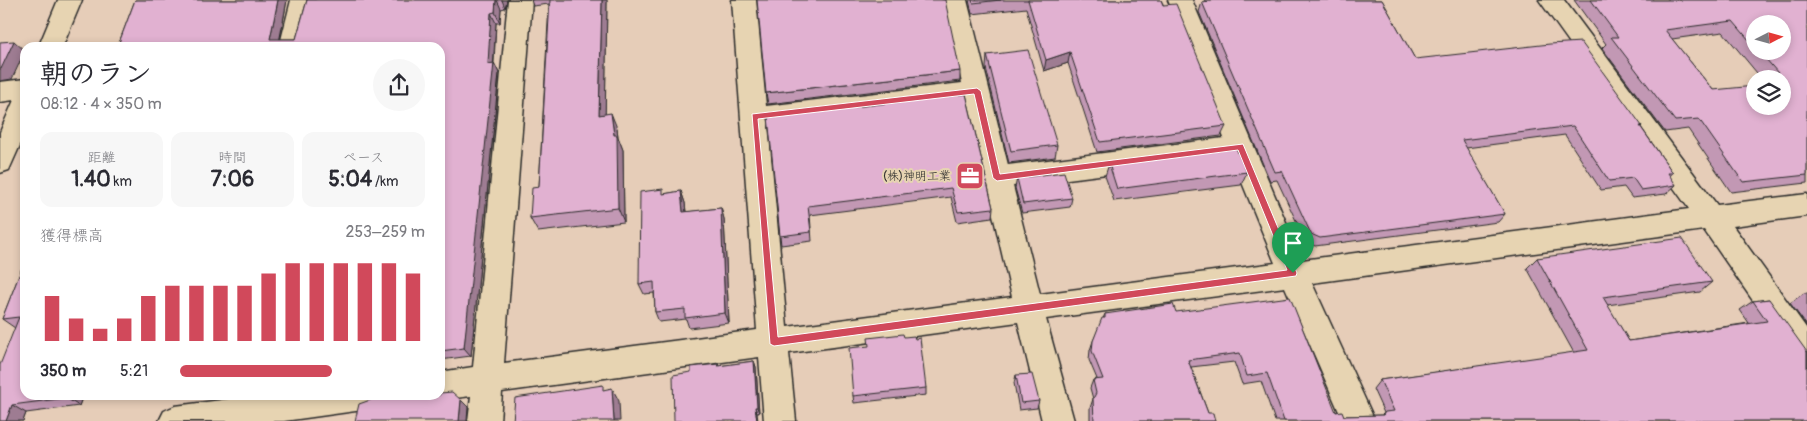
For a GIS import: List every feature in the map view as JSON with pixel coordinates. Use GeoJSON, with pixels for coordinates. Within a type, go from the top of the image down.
{"type":"FeatureCollection","features":[{"type":"Feature","properties":{"kind":"street"},"geometry":{"type":"LineString","coordinates":[[52,42],[70,0]]}},
{"type":"Feature","properties":{"kind":"street"},"geometry":{"type":"LineString","coordinates":[[292,42],[303,0]]}},
{"type":"Feature","properties":{"kind":"street"},"geometry":{"type":"LineString","coordinates":[[484,421],[520,0]]}},
{"type":"Feature","properties":{"kind":"street"},"geometry":{"type":"LineString","coordinates":[[744,0],[780,421]]}},
{"type":"Feature","properties":{"kind":"street"},"geometry":{"type":"LineString","coordinates":[[955,0],[997,178],[1058,421]]}},
{"type":"Feature","properties":{"kind":"street"},"geometry":{"type":"LineString","coordinates":[[1180,0],[1293,273],[1359,421]]}},
{"type":"Feature","properties":{"kind":"street"},"geometry":{"type":"LineString","coordinates":[[1551,0],[1711,218],[1807,353]]}},
{"type":"Feature","properties":{"kind":"street"},"geometry":{"type":"LineString","coordinates":[[0,92],[20,90]]}},
{"type":"Feature","properties":{"kind":"street"},"geometry":{"type":"LineString","coordinates":[[754,116],[977,91]]}},
{"type":"Feature","properties":{"kind":"street"},"geometry":{"type":"LineString","coordinates":[[0,162],[20,116]]}},
{"type":"Feature","properties":{"kind":"street"},"geometry":{"type":"LineString","coordinates":[[997,178],[1240,146]]}},
{"type":"Feature","properties":{"kind":"street"},"geometry":{"type":"LineString","coordinates":[[445,385],[1807,205]]}},
{"type":"Feature","properties":{"kind":"street"},"geometry":{"type":"LineString","coordinates":[[193,414],[323,400]]}},
{"type":"Feature","properties":{"kind":"building"},"geometry":{"type":"Polygon","coordinates":[[[135,0],[278,0],[270,39],[296,39],[307,0],[496,0],[495,12],[491,13],[488,64],[494,63],[464,348],[445,350],[445,42],[119,42],[135,0]]]}},
{"type":"Feature","properties":{"kind":"building"},"geometry":{"type":"Polygon","coordinates":[[[550,0],[602,0],[599,115],[611,113],[614,135],[617,135],[618,208],[530,218],[532,188],[539,187],[550,0]]]}},
{"type":"Feature","properties":{"kind":"building"},"geometry":{"type":"Polygon","coordinates":[[[757,0],[945,0],[960,71],[766,93],[757,0]]]}},
{"type":"Feature","properties":{"kind":"building"},"geometry":{"type":"Polygon","coordinates":[[[972,0],[1001,0],[973,3],[972,0]]]}},
{"type":"Feature","properties":{"kind":"building"},"geometry":{"type":"Polygon","coordinates":[[[1028,0],[1161,0],[1163,5],[1176,4],[1226,126],[1100,142],[1070,52],[1046,60],[1028,0]]]}},
{"type":"Feature","properties":{"kind":"building"},"geometry":{"type":"Polygon","coordinates":[[[1212,0],[1382,0],[1415,59],[1581,42],[1642,126],[1640,126],[1673,173],[1668,173],[1676,185],[1641,190],[1633,178],[1609,181],[1573,126],[1462,140],[1505,214],[1320,238],[1311,234],[1282,171],[1275,172],[1202,2],[1212,0]]]}},
{"type":"Feature","properties":{"kind":"building"},"geometry":{"type":"Polygon","coordinates":[[[1591,0],[1807,0],[1807,175],[1743,182],[1699,119],[1675,121],[1611,37],[1618,37],[1591,0]],[[1746,15],[1746,36],[1733,21],[1665,30],[1713,90],[1746,87],[1746,115],[1791,115],[1791,70],[1775,70],[1767,60],[1791,60],[1791,15],[1746,15]]]}},
{"type":"Feature","properties":{"kind":"building"},"geometry":{"type":"Polygon","coordinates":[[[14,41],[1,69],[0,69],[0,42],[14,41]]]}},
{"type":"Feature","properties":{"kind":"building"},"geometry":{"type":"Polygon","coordinates":[[[1028,50],[1057,145],[1011,151],[987,55],[1028,50]]]}},
{"type":"Feature","properties":{"kind":"building"},"geometry":{"type":"Polygon","coordinates":[[[966,94],[993,208],[958,212],[951,188],[808,206],[811,232],[780,236],[768,117],[966,94]]]}},
{"type":"Feature","properties":{"kind":"building"},"geometry":{"type":"Polygon","coordinates":[[[1236,148],[1247,172],[1117,189],[1109,164],[1236,148]]]}},
{"type":"Feature","properties":{"kind":"building"},"geometry":{"type":"Polygon","coordinates":[[[1064,172],[1072,198],[1023,204],[1017,178],[1064,172]]]}},
{"type":"Feature","properties":{"kind":"building"},"geometry":{"type":"Polygon","coordinates":[[[663,189],[663,194],[681,191],[683,212],[721,208],[725,313],[685,318],[685,309],[655,312],[654,282],[639,284],[640,192],[663,189]]]}},
{"type":"Feature","properties":{"kind":"building"},"geometry":{"type":"Polygon","coordinates":[[[1682,238],[1712,282],[1603,297],[1629,341],[1767,321],[1753,301],[1769,299],[1807,352],[1807,421],[1284,421],[1267,373],[1247,376],[1240,353],[1188,360],[1208,413],[1213,413],[1215,421],[1094,421],[1093,399],[1096,393],[1093,380],[1103,379],[1092,351],[1093,341],[1102,318],[1105,318],[1105,314],[1173,304],[1176,312],[1290,297],[1336,412],[1342,411],[1344,416],[1383,415],[1385,412],[1394,411],[1380,380],[1588,350],[1537,258],[1682,238]]]}},
{"type":"Feature","properties":{"kind":"building"},"geometry":{"type":"Polygon","coordinates":[[[20,273],[20,400],[51,400],[12,405],[6,421],[0,421],[0,365],[19,317],[2,319],[20,273]]]}},
{"type":"Feature","properties":{"kind":"building"},"geometry":{"type":"Polygon","coordinates":[[[903,334],[904,337],[914,336],[915,339],[920,338],[926,388],[853,396],[849,348],[869,346],[868,338],[903,334]]]}},
{"type":"Feature","properties":{"kind":"building"},"geometry":{"type":"Polygon","coordinates":[[[754,361],[757,421],[674,421],[673,375],[691,372],[691,367],[718,364],[718,366],[754,361]]]}},
{"type":"Feature","properties":{"kind":"building"},"geometry":{"type":"Polygon","coordinates":[[[1032,374],[1039,401],[1021,403],[1016,375],[1032,374]]]}},
{"type":"Feature","properties":{"kind":"building"},"geometry":{"type":"Polygon","coordinates":[[[603,385],[603,390],[612,388],[614,421],[513,421],[515,398],[603,385]]]}},
{"type":"Feature","properties":{"kind":"building"},"geometry":{"type":"Polygon","coordinates":[[[452,392],[461,400],[459,421],[355,421],[359,404],[370,400],[445,400],[445,393],[452,392]]]}},
{"type":"Feature","properties":{"kind":"place","name":"(株)神明工業"},"geometry":{"type":"Point","coordinates":[970,176]}},
{"type":"Feature","properties":{"kind":"route"},"geometry":{"type":"LineString","coordinates":[[977,91],[997,178],[1240,146],[1293,273],[774,342],[754,116],[977,91]]}}]}
